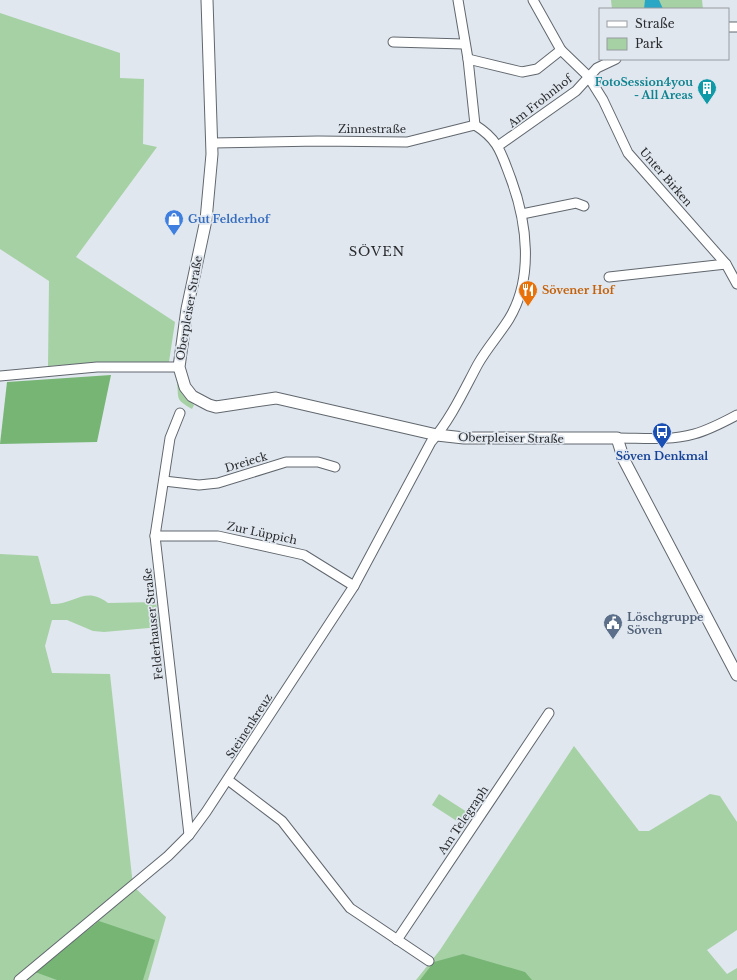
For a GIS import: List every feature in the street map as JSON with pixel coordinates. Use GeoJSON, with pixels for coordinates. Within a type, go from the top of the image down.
{"type":"FeatureCollection","features":[{"type":"Feature","properties":{"kind":"main road","name":"Oberpleiser Straße"},"geometry":{"type":"LineString","coordinates":[[207,0],[212,143],[206,220],[188,309],[179,367],[185,387],[192,396],[216,407],[276,398],[437,435],[464,438],[617,438]]}},
{"type":"Feature","properties":{"kind":"main road"},"geometry":{"type":"LineString","coordinates":[[617,438],[624,460],[737,675]]}},
{"type":"Feature","properties":{"kind":"street"},"geometry":{"type":"LineString","coordinates":[[437,435],[444,427],[484,354],[509,319],[519,296],[523,281],[525,251],[522,214],[515,190],[498,146],[489,134],[475,125],[468,59],[464,44],[458,0]]}},
{"type":"Feature","properties":{"kind":"street","name":"Unter Birken"},"geometry":{"type":"LineString","coordinates":[[533,0],[561,50],[588,76],[603,100],[628,153],[726,264],[737,284]]}},
{"type":"Feature","properties":{"kind":"street"},"geometry":{"type":"LineString","coordinates":[[393,42],[464,44]]}},
{"type":"Feature","properties":{"kind":"street"},"geometry":{"type":"LineString","coordinates":[[468,59],[522,72],[537,69],[561,50]]}},
{"type":"Feature","properties":{"kind":"street","name":"Am Frohnhof"},"geometry":{"type":"LineString","coordinates":[[498,146],[576,91],[588,76],[597,68],[614,60]]}},
{"type":"Feature","properties":{"kind":"street","name":"Zinnestraße"},"geometry":{"type":"LineString","coordinates":[[212,143],[318,141],[407,142],[475,125]]}},
{"type":"Feature","properties":{"kind":"street"},"geometry":{"type":"LineString","coordinates":[[522,214],[576,203],[584,206]]}},
{"type":"Feature","properties":{"kind":"street"},"geometry":{"type":"LineString","coordinates":[[609,277],[726,264]]}},
{"type":"Feature","properties":{"kind":"street"},"geometry":{"type":"LineString","coordinates":[[0,376],[97,367],[179,367]]}},
{"type":"Feature","properties":{"kind":"street","name":"Felderhauser Straße"},"geometry":{"type":"LineString","coordinates":[[180,413],[170,438],[155,536],[189,835]]}},
{"type":"Feature","properties":{"kind":"street"},"geometry":{"type":"LineString","coordinates":[[617,438],[668,439],[682,437],[696,434],[737,415]]}},
{"type":"Feature","properties":{"kind":"street","name":"Steinenkreuz"},"geometry":{"type":"LineString","coordinates":[[19,980],[132,887],[189,835],[228,780],[354,586],[431,442],[437,435]]}},
{"type":"Feature","properties":{"kind":"street","name":"Dreieck"},"geometry":{"type":"LineString","coordinates":[[164,481],[199,485],[218,483],[286,462],[318,462],[335,467]]}},
{"type":"Feature","properties":{"kind":"street","name":"Zur Lüppich"},"geometry":{"type":"LineString","coordinates":[[155,536],[218,536],[304,555],[354,586]]}},
{"type":"Feature","properties":{"kind":"street","name":"Am Telegraph"},"geometry":{"type":"LineString","coordinates":[[397,940],[549,712]]}},
{"type":"Feature","properties":{"kind":"street"},"geometry":{"type":"LineString","coordinates":[[228,780],[282,821],[350,908],[429,961]]}},
{"type":"Feature","properties":{"kind":"green space"},"geometry":{"type":"Polygon","coordinates":[[[611,0],[702,0],[703,8],[612,8],[611,0]]]}},
{"type":"Feature","properties":{"kind":"green space"},"geometry":{"type":"Polygon","coordinates":[[[0,13],[120,53],[120,78],[144,79],[143,144],[157,147],[76,257],[175,322],[169,362],[48,366],[49,281],[0,249],[0,13]]]}},
{"type":"Feature","properties":{"kind":"green space"},"geometry":{"type":"Polygon","coordinates":[[[111,375],[97,442],[0,444],[7,382],[111,375]]]}},
{"type":"Feature","properties":{"kind":"green space"},"geometry":{"type":"Polygon","coordinates":[[[177,382],[183,395],[194,405],[192,409],[180,401],[177,382]]]}},
{"type":"Feature","properties":{"kind":"green space"},"geometry":{"type":"Polygon","coordinates":[[[0,554],[38,556],[51,604],[59,604],[86,596],[100,598],[108,603],[156,602],[160,627],[104,632],[93,631],[67,620],[52,620],[45,646],[52,673],[110,674],[133,886],[166,917],[148,980],[0,980],[0,554]]]}},
{"type":"Feature","properties":{"kind":"green space"},"geometry":{"type":"Polygon","coordinates":[[[574,746],[639,831],[649,831],[710,794],[720,796],[737,822],[737,930],[707,950],[727,974],[737,968],[737,980],[416,980],[440,950],[574,746]]]}},
{"type":"Feature","properties":{"kind":"green space"},"geometry":{"type":"Polygon","coordinates":[[[439,794],[470,814],[463,825],[432,805],[439,794]]]}},
{"type":"Feature","properties":{"kind":"green space"},"geometry":{"type":"Polygon","coordinates":[[[99,921],[155,940],[143,980],[57,980],[35,972],[99,921]]]}},
{"type":"Feature","properties":{"kind":"green space"},"geometry":{"type":"Polygon","coordinates":[[[463,954],[525,972],[532,980],[420,980],[434,962],[463,954]]]}},
{"type":"Feature","properties":{"kind":"water"},"geometry":{"type":"Polygon","coordinates":[[[645,0],[659,0],[663,8],[644,8],[645,0]]]}},
{"type":"Feature","properties":{"kind":"place","name":"FotoSession4you - All Areas"},"geometry":{"type":"Point","coordinates":[707,105]}},
{"type":"Feature","properties":{"kind":"place","name":"Gut Felderhof"},"geometry":{"type":"Point","coordinates":[174,236]}},
{"type":"Feature","properties":{"kind":"place","name":"Sövener Hof"},"geometry":{"type":"Point","coordinates":[528,307]}},
{"type":"Feature","properties":{"kind":"place","name":"Söven Denkmal"},"geometry":{"type":"Point","coordinates":[662,449]}},
{"type":"Feature","properties":{"kind":"place","name":"Löschgruppe Söven"},"geometry":{"type":"Point","coordinates":[613,640]}},
{"type":"Feature","properties":{"kind":"district","name":"SÖVEN"},"geometry":{"type":"Point","coordinates":[377,251]}}]}
